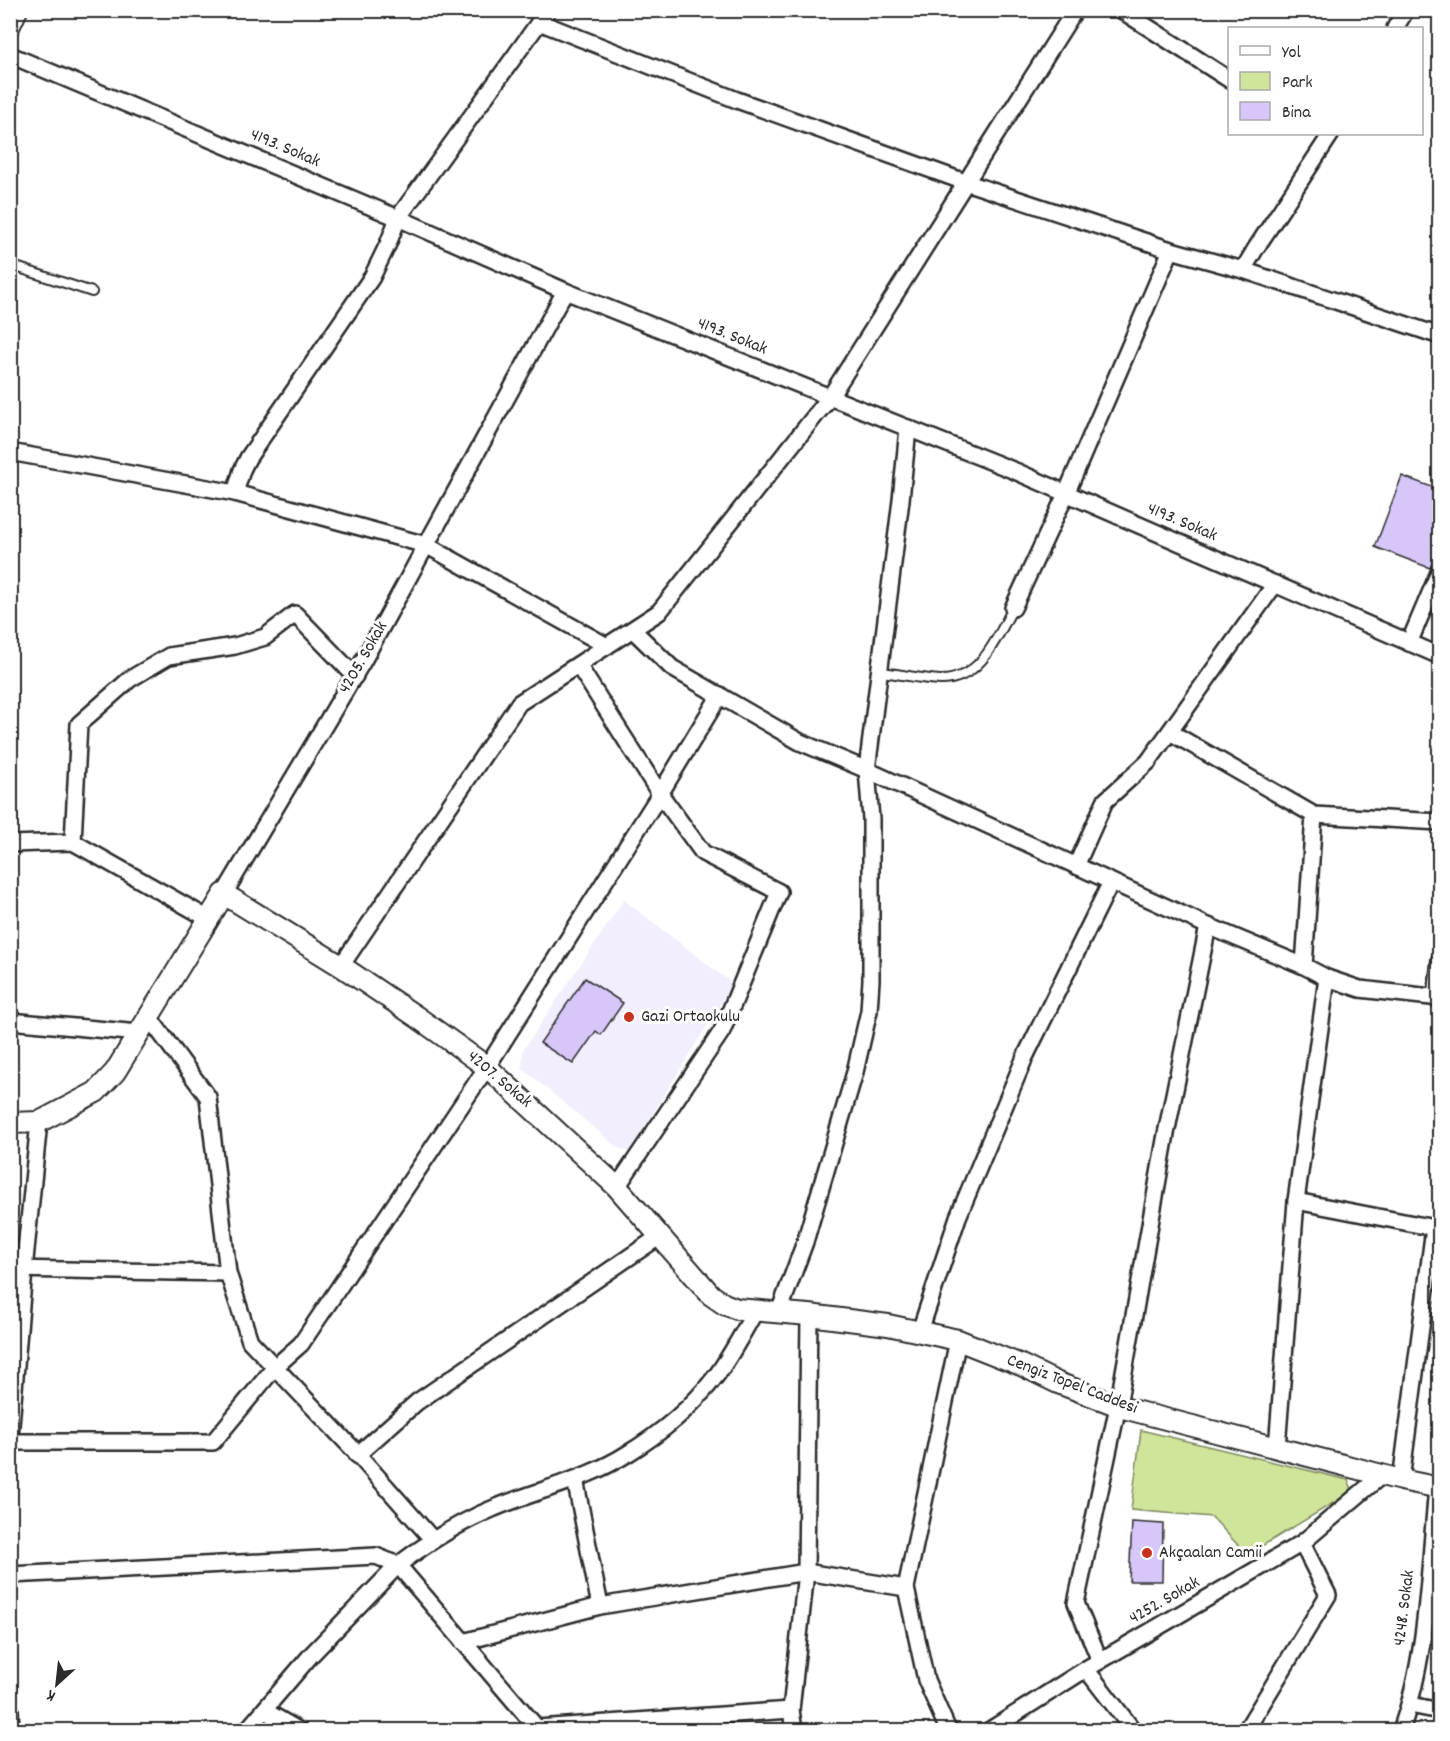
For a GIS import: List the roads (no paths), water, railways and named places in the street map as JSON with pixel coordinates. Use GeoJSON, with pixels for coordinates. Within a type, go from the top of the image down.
{"type":"FeatureCollection","features":[{"type":"Feature","properties":{"kind":"street"},"geometry":{"type":"LineString","coordinates":[[10,25],[17,10]]}},
{"type":"Feature","properties":{"kind":"street"},"geometry":{"type":"LineString","coordinates":[[341,966],[519,703],[660,612],[830,397],[1075,10]]}},
{"type":"Feature","properties":{"kind":"street"},"geometry":{"type":"LineString","coordinates":[[1121,10],[1228,79]]}},
{"type":"Feature","properties":{"kind":"street"},"geometry":{"type":"LineString","coordinates":[[1396,27],[1406,10]]}},
{"type":"Feature","properties":{"kind":"street"},"geometry":{"type":"LineString","coordinates":[[236,493],[248,458],[372,277],[398,218],[544,16],[737,100],[965,182],[1171,250],[1243,270],[1440,336]]}},
{"type":"Feature","properties":{"kind":"street","name":"4193. Sokak"},"geometry":{"type":"LineString","coordinates":[[10,55],[398,218],[565,291],[1016,471],[1440,656]]}},
{"type":"Feature","properties":{"kind":"street"},"geometry":{"type":"LineString","coordinates":[[1243,270],[1323,136]]}},
{"type":"Feature","properties":{"kind":"street"},"geometry":{"type":"LineString","coordinates":[[1013,608],[1066,494],[1171,250]]}},
{"type":"Feature","properties":{"kind":"street","name":"4205. Sokak"},"geometry":{"type":"LineString","coordinates":[[39,1122],[96,1092],[115,1072],[355,676],[565,291]]}},
{"type":"Feature","properties":{"kind":"street"},"geometry":{"type":"LineString","coordinates":[[778,1312],[805,1242],[855,1072],[869,1011],[872,980],[871,819],[867,770],[881,672],[908,428]]}},
{"type":"Feature","properties":{"kind":"street"},"geometry":{"type":"LineString","coordinates":[[10,452],[236,493],[426,545],[607,646]]}},
{"type":"Feature","properties":{"kind":"street"},"geometry":{"type":"LineString","coordinates":[[1409,643],[1440,570]]}},
{"type":"Feature","properties":{"kind":"street"},"geometry":{"type":"LineString","coordinates":[[1076,866],[1105,801],[1149,762],[1275,584]]}},
{"type":"Feature","properties":{"kind":"street"},"geometry":{"type":"LineString","coordinates":[[73,842],[79,724],[130,679],[169,656],[235,646],[266,637],[295,614],[355,676]]}},
{"type":"Feature","properties":{"kind":"street"},"geometry":{"type":"LineString","coordinates":[[633,630],[672,668],[800,742],[1328,978],[1360,989],[1438,998],[1440,959]]}},
{"type":"Feature","properties":{"kind":"street"},"geometry":{"type":"LineString","coordinates":[[578,665],[660,794],[703,853],[779,892],[722,1030],[617,1186]]}},
{"type":"Feature","properties":{"kind":"street"},"geometry":{"type":"LineString","coordinates":[[10,1442],[213,1442],[275,1367],[301,1344],[487,1067],[720,695]]}},
{"type":"Feature","properties":{"kind":"street"},"geometry":{"type":"LineString","coordinates":[[1170,732],[1314,815],[1440,822]]}},
{"type":"Feature","properties":{"kind":"street"},"geometry":{"type":"LineString","coordinates":[[1304,966],[1314,815]]}},
{"type":"Feature","properties":{"kind":"street"},"geometry":{"type":"LineString","coordinates":[[10,844],[73,842],[209,920]]}},
{"type":"Feature","properties":{"kind":"street"},"geometry":{"type":"LineString","coordinates":[[920,1331],[958,1217],[1025,1057],[1111,882]]}},
{"type":"Feature","properties":{"kind":"street","name":"4207. Sokak"},"geometry":{"type":"LineString","coordinates":[[224,894],[341,966],[487,1067],[617,1186],[711,1295],[736,1309]]}},
{"type":"Feature","properties":{"kind":"street"},"geometry":{"type":"LineString","coordinates":[[1133,1731],[1093,1665],[1076,1603],[1118,1406],[1166,1134],[1208,926]]}},
{"type":"Feature","properties":{"kind":"street"},"geometry":{"type":"LineString","coordinates":[[1277,1448],[1296,1201],[1328,978]]}},
{"type":"Feature","properties":{"kind":"street"},"geometry":{"type":"LineString","coordinates":[[10,1021],[143,1024],[208,1097],[228,1273],[250,1341],[433,1540]]}},
{"type":"Feature","properties":{"kind":"street"},"geometry":{"type":"LineString","coordinates":[[10,1123],[39,1122],[17,1269],[10,1437]]}},
{"type":"Feature","properties":{"kind":"street"},"geometry":{"type":"LineString","coordinates":[[1296,1201],[1437,1229],[1401,1480]]}},
{"type":"Feature","properties":{"kind":"street"},"geometry":{"type":"LineString","coordinates":[[357,1455],[417,1402],[660,1236]]}},
{"type":"Feature","properties":{"kind":"street"},"geometry":{"type":"LineString","coordinates":[[17,1269],[228,1273]]}},
{"type":"Feature","properties":{"kind":"street","name":"Cengiz Topel Caddesi"},"geometry":{"type":"LineString","coordinates":[[736,1309],[888,1324],[958,1340],[1118,1406],[1438,1488]]}},
{"type":"Feature","properties":{"kind":"street"},"geometry":{"type":"LineString","coordinates":[[247,1731],[312,1654],[398,1565],[433,1540],[464,1522],[492,1509],[596,1470],[626,1455],[662,1430],[692,1403],[716,1375],[756,1310]]}},
{"type":"Feature","properties":{"kind":"street"},"geometry":{"type":"LineString","coordinates":[[794,1731],[791,1710],[806,1572],[809,1315]]}},
{"type":"Feature","properties":{"kind":"street"},"geometry":{"type":"LineString","coordinates":[[948,1731],[926,1680],[906,1588],[958,1340]]}},
{"type":"Feature","properties":{"kind":"street","name":"4252. Sokak"},"geometry":{"type":"LineString","coordinates":[[990,1731],[1093,1665],[1302,1543],[1382,1475]]}},
{"type":"Feature","properties":{"kind":"street"},"geometry":{"type":"LineString","coordinates":[[574,1479],[600,1606]]}},
{"type":"Feature","properties":{"kind":"street","name":"4248. Sokak"},"geometry":{"type":"LineString","coordinates":[[1401,1731],[1410,1705],[1416,1674],[1426,1605],[1438,1488]]}},
{"type":"Feature","properties":{"kind":"street"},"geometry":{"type":"LineString","coordinates":[[1246,1731],[1328,1594],[1302,1543]]}},
{"type":"Feature","properties":{"kind":"street"},"geometry":{"type":"LineString","coordinates":[[10,1575],[376,1556],[398,1565],[536,1730],[791,1710]]}},
{"type":"Feature","properties":{"kind":"street"},"geometry":{"type":"LineString","coordinates":[[463,1642],[600,1606],[806,1572],[906,1588]]}},
{"type":"Feature","properties":{"kind":"street"},"geometry":{"type":"LineString","coordinates":[[1410,1705],[1440,1712]]}},
{"type":"Feature","properties":{"kind":"street"},"geometry":{"type":"LineString","coordinates":[[10,1710],[11,1731]]}},
{"type":"Feature","properties":{"kind":"street"},"geometry":{"type":"LineString","coordinates":[[265,1711],[298,1731]]}},
{"type":"Feature","properties":{"kind":"lane"},"geometry":{"type":"LineString","coordinates":[[10,265],[92,292]]}},
{"type":"Feature","properties":{"kind":"lane"},"geometry":{"type":"LineString","coordinates":[[881,672],[943,680],[973,669],[985,658],[1013,608]]}},
{"type":"Feature","properties":{"kind":"place","name":"Gazi Ortaokulu"},"geometry":{"type":"Point","coordinates":[629,1017]}},
{"type":"Feature","properties":{"kind":"place","name":"Akçaalan Camii"},"geometry":{"type":"Point","coordinates":[1147,1553]}}]}
